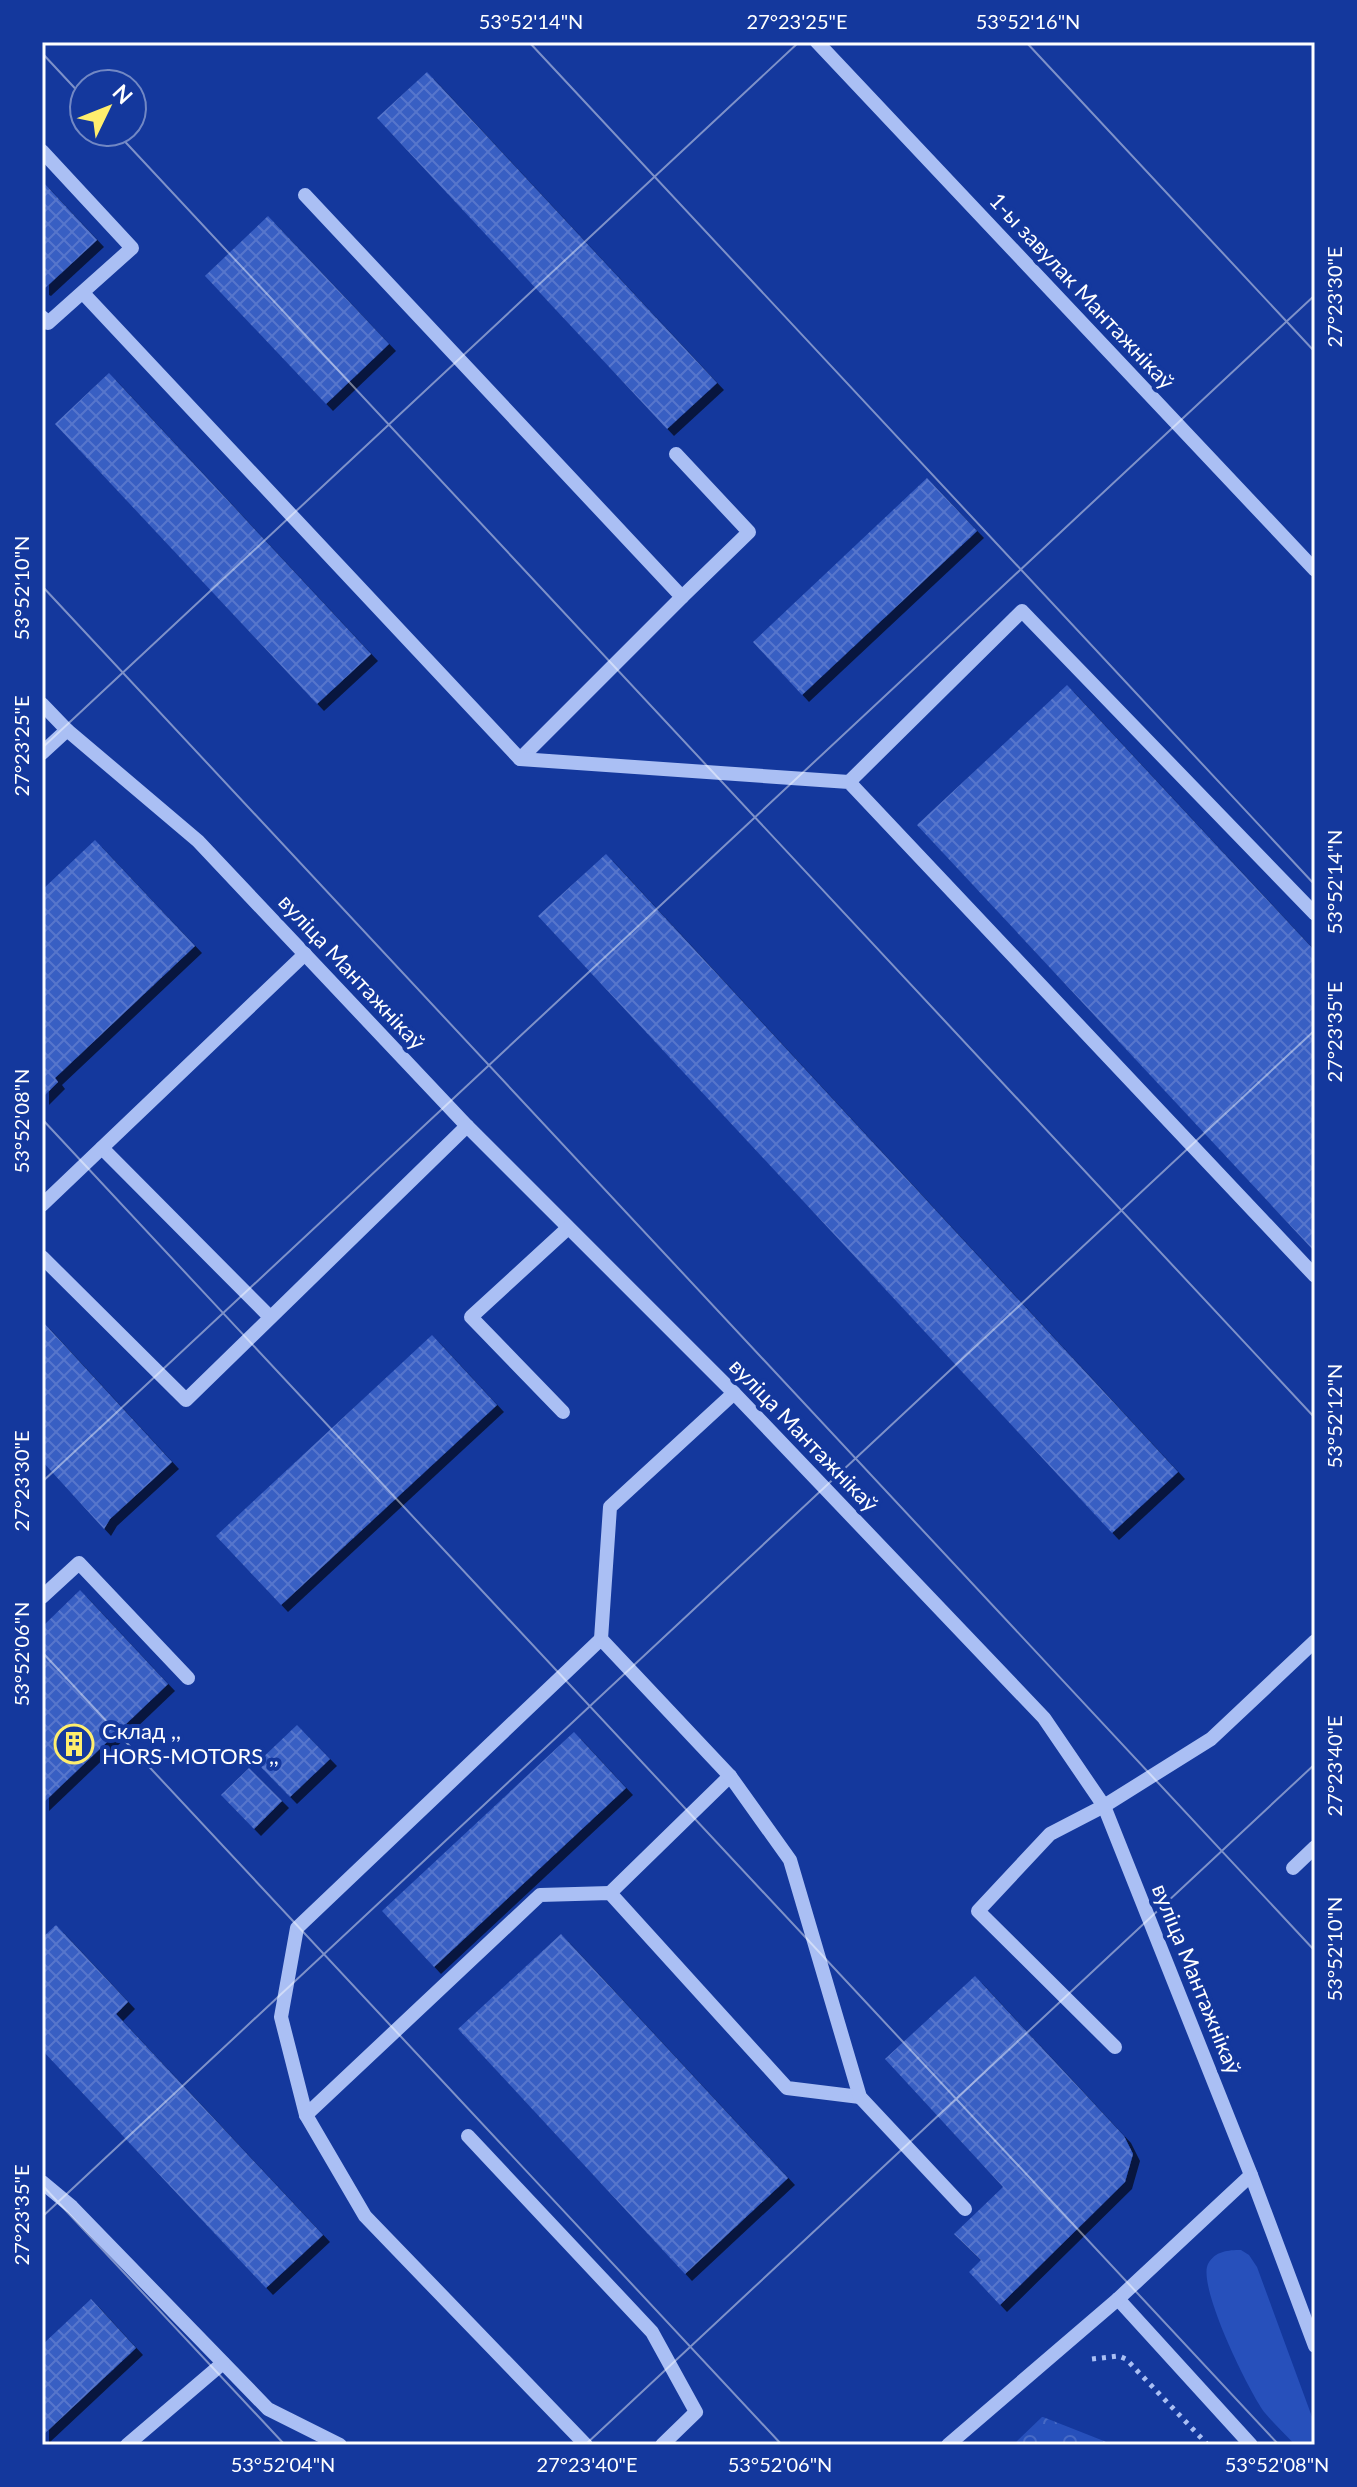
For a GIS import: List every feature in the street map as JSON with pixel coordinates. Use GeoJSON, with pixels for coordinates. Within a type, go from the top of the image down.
{"type":"FeatureCollection","features":[{"type":"Feature","properties":{"kind":"street","name":"1-ы завулак Мантажнікаў"},"geometry":{"type":"LineString","coordinates":[[817,42],[1315,570]]}},
{"type":"Feature","properties":{"kind":"street"},"geometry":{"type":"LineString","coordinates":[[42,151],[132,248],[48,323],[42,317]]}},
{"type":"Feature","properties":{"kind":"street"},"geometry":{"type":"LineString","coordinates":[[305,195],[682,597]]}},
{"type":"Feature","properties":{"kind":"street"},"geometry":{"type":"LineString","coordinates":[[83,293],[520,759],[849,782],[1315,1276]]}},
{"type":"Feature","properties":{"kind":"street"},"geometry":{"type":"LineString","coordinates":[[520,759],[749,532],[676,454]]}},
{"type":"Feature","properties":{"kind":"street"},"geometry":{"type":"LineString","coordinates":[[849,782],[1022,611],[1315,914]]}},
{"type":"Feature","properties":{"kind":"street","name":"вуліца Мантажнікаў"},"geometry":{"type":"LineString","coordinates":[[42,704],[67,730],[198,841],[467,1126],[734,1393],[1044,1718],[1104,1806],[1251,2175],[1315,2346]]}},
{"type":"Feature","properties":{"kind":"street"},"geometry":{"type":"LineString","coordinates":[[42,753],[67,730]]}},
{"type":"Feature","properties":{"kind":"street"},"geometry":{"type":"LineString","coordinates":[[42,1205],[305,954]]}},
{"type":"Feature","properties":{"kind":"street"},"geometry":{"type":"LineString","coordinates":[[42,1257],[186,1400],[467,1126]]}},
{"type":"Feature","properties":{"kind":"street"},"geometry":{"type":"LineString","coordinates":[[102,1148],[270,1317]]}},
{"type":"Feature","properties":{"kind":"street"},"geometry":{"type":"LineString","coordinates":[[563,1412],[471,1317],[568,1228]]}},
{"type":"Feature","properties":{"kind":"street"},"geometry":{"type":"LineString","coordinates":[[586,2445],[365,2216],[306,2115],[281,2017],[297,1928],[601,1639],[610,1507],[734,1393]]}},
{"type":"Feature","properties":{"kind":"street"},"geometry":{"type":"LineString","coordinates":[[42,1597],[79,1563],[188,1678]]}},
{"type":"Feature","properties":{"kind":"street"},"geometry":{"type":"LineString","coordinates":[[601,1639],[730,1776],[790,1860],[860,2097],[965,2209]]}},
{"type":"Feature","properties":{"kind":"street"},"geometry":{"type":"LineString","coordinates":[[1115,2047],[978,1911],[1050,1834],[1104,1806],[1211,1739],[1315,1641]]}},
{"type":"Feature","properties":{"kind":"street"},"geometry":{"type":"LineString","coordinates":[[306,2115],[540,1895],[610,1893],[730,1776]]}},
{"type":"Feature","properties":{"kind":"street"},"geometry":{"type":"LineString","coordinates":[[1293,1868],[1315,1847]]}},
{"type":"Feature","properties":{"kind":"street"},"geometry":{"type":"LineString","coordinates":[[610,1893],[787,2088],[860,2097]]}},
{"type":"Feature","properties":{"kind":"street"},"geometry":{"type":"LineString","coordinates":[[468,2136],[652,2332],[696,2412],[662,2445]]}},
{"type":"Feature","properties":{"kind":"street"},"geometry":{"type":"LineString","coordinates":[[948,2445],[1118,2299],[1251,2175]]}},
{"type":"Feature","properties":{"kind":"street"},"geometry":{"type":"LineString","coordinates":[[42,2182],[72,2207],[268,2409],[340,2445]]}},
{"type":"Feature","properties":{"kind":"street"},"geometry":{"type":"LineString","coordinates":[[1118,2299],[1251,2445]]}},
{"type":"Feature","properties":{"kind":"street"},"geometry":{"type":"LineString","coordinates":[[127,2445],[223,2363]]}},
{"type":"Feature","properties":{"kind":"path"},"geometry":{"type":"LineString","coordinates":[[1081,2363],[1108,2356],[1126,2359],[1208,2445]]}},
{"type":"Feature","properties":{"kind":"green space"},"geometry":{"type":"Polygon","coordinates":[[[1241,2250],[1257,2267],[1315,2425],[1315,2445],[1295,2445],[1265,2413],[1237,2362],[1217,2315],[1210,2294],[1208,2264],[1218,2254],[1241,2250]]]}},
{"type":"Feature","properties":{"kind":"green space"},"geometry":{"type":"Polygon","coordinates":[[[1043,2417],[1114,2445],[1013,2445],[1043,2417]]]}},
{"type":"Feature","properties":{"kind":"building"},"geometry":{"type":"Polygon","coordinates":[[[427,72],[717,383],[667,429],[377,118],[427,72]]]}},
{"type":"Feature","properties":{"kind":"building"},"geometry":{"type":"Polygon","coordinates":[[[42,181],[97,240],[44,289],[42,288],[42,181]]]}},
{"type":"Feature","properties":{"kind":"building"},"geometry":{"type":"Polygon","coordinates":[[[268,216],[389,344],[326,404],[205,276],[268,216]]]}},
{"type":"Feature","properties":{"kind":"building"},"geometry":{"type":"Polygon","coordinates":[[[109,373],[371,654],[317,704],[55,424],[109,373]]]}},
{"type":"Feature","properties":{"kind":"building"},"geometry":{"type":"Polygon","coordinates":[[[927,478],[977,531],[802,695],[753,642],[927,478]]]}},
{"type":"Feature","properties":{"kind":"building"},"geometry":{"type":"Polygon","coordinates":[[[1067,685],[1315,951],[1315,1252],[917,825],[1067,685]]]}},
{"type":"Feature","properties":{"kind":"building"},"geometry":{"type":"Polygon","coordinates":[[[95,840],[195,946],[55,1078],[58,1082],[42,1098],[42,890],[95,840]]]}},
{"type":"Feature","properties":{"kind":"building"},"geometry":{"type":"Polygon","coordinates":[[[606,854],[1178,1472],[1112,1533],[538,916],[606,854]]]}},
{"type":"Feature","properties":{"kind":"building"},"geometry":{"type":"Polygon","coordinates":[[[42,1321],[172,1462],[110,1519],[104,1529],[42,1461],[42,1321]]]}},
{"type":"Feature","properties":{"kind":"building"},"geometry":{"type":"Polygon","coordinates":[[[432,1335],[497,1405],[281,1605],[216,1536],[432,1335]]]}},
{"type":"Feature","properties":{"kind":"building","name":"Склад ,, HORS-MOTORS ,,"},"geometry":{"type":"Polygon","coordinates":[[[80,1590],[168,1684],[42,1804],[42,1627],[80,1590]]]}},
{"type":"Feature","properties":{"kind":"building"},"geometry":{"type":"Polygon","coordinates":[[[297,1725],[330,1759],[290,1797],[257,1763],[297,1725]]]}},
{"type":"Feature","properties":{"kind":"building"},"geometry":{"type":"Polygon","coordinates":[[[574,1732],[626,1788],[434,1967],[382,1911],[574,1732]]]}},
{"type":"Feature","properties":{"kind":"building"},"geometry":{"type":"Polygon","coordinates":[[[249,1768],[282,1801],[254,1829],[221,1795],[249,1768]]]}},
{"type":"Feature","properties":{"kind":"building"},"geometry":{"type":"Polygon","coordinates":[[[56,1925],[128,2002],[116,2014],[323,2235],[266,2288],[42,2050],[42,1938],[56,1925]]]}},
{"type":"Feature","properties":{"kind":"building"},"geometry":{"type":"Polygon","coordinates":[[[561,1934],[788,2178],[685,2274],[458,2029],[561,1934]]]}},
{"type":"Feature","properties":{"kind":"building"},"geometry":{"type":"Polygon","coordinates":[[[975,1976],[1124,2136],[1133,2154],[1125,2182],[1000,2305],[969,2272],[981,2260],[954,2234],[1003,2187],[885,2059],[975,1976]]]}},
{"type":"Feature","properties":{"kind":"building"},"geometry":{"type":"Polygon","coordinates":[[[91,2299],[136,2348],[42,2436],[42,2345],[91,2299]]]}},
{"type":"Feature","properties":{"kind":"place","name":"Склад ,, HORS-MOTORS ,,"},"geometry":{"type":"Point","coordinates":[74,1744]}}]}
